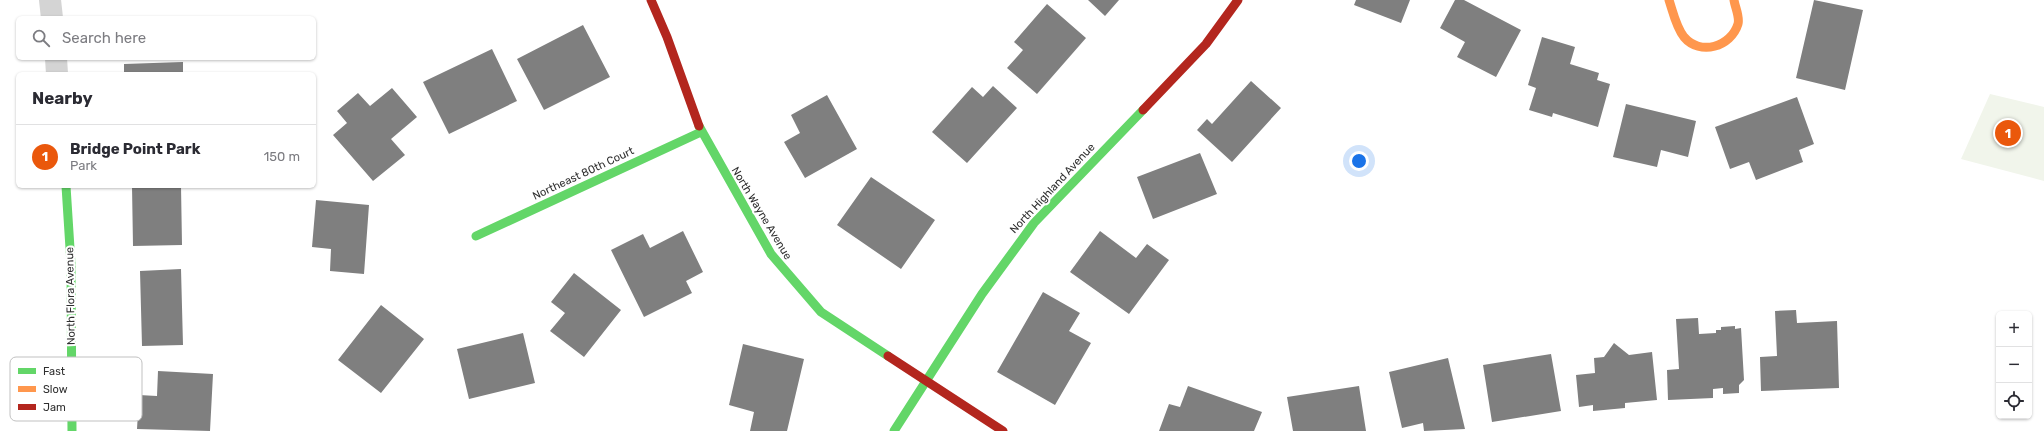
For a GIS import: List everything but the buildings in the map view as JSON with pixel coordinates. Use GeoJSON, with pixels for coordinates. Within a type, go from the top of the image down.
{"type":"FeatureCollection","features":[{"type":"Feature","properties":{"kind":"street"},"geometry":{"type":"LineString","coordinates":[[50,0],[52,16]]}},
{"type":"Feature","properties":{"kind":"street","name":"North Wayne Avenue"},"geometry":{"type":"LineString","coordinates":[[651,0],[667,37],[700,132],[771,254],[785,272],[821,312],[1003,431]]}},
{"type":"Feature","properties":{"kind":"street","name":"North Highland Avenue"},"geometry":{"type":"LineString","coordinates":[[894,431],[982,294],[1034,223],[1206,44],[1238,0]]}},
{"type":"Feature","properties":{"kind":"street"},"geometry":{"type":"LineString","coordinates":[[1669,0],[1678,27],[1685,39],[1698,46],[1713,48],[1724,44],[1733,37],[1739,22],[1734,0]]}},
{"type":"Feature","properties":{"kind":"street"},"geometry":{"type":"LineString","coordinates":[[56,60],[57,72]]}},
{"type":"Feature","properties":{"kind":"street","name":"Northeast 80th Court"},"geometry":{"type":"LineString","coordinates":[[476,236],[700,132]]}},
{"type":"Feature","properties":{"kind":"street","name":"North Flora Avenue"},"geometry":{"type":"LineString","coordinates":[[66,188],[71,264],[72,357]]}},
{"type":"Feature","properties":{"kind":"street","name":"North Flora Avenue"},"geometry":{"type":"LineString","coordinates":[[72,421],[72,431]]}},
{"type":"Feature","properties":{"kind":"shaded area"},"geometry":{"type":"Polygon","coordinates":[[[1990,94],[2044,107],[2044,181],[1961,159],[1990,94]]]}},
{"type":"Feature","properties":{"kind":"traffic: fast"},"geometry":{"type":"LineString","coordinates":[[894,431],[982,294],[1034,223],[1143,110]]}},
{"type":"Feature","properties":{"kind":"traffic: fast"},"geometry":{"type":"LineString","coordinates":[[699,126],[771,254],[821,312],[888,356]]}},
{"type":"Feature","properties":{"kind":"traffic: fast"},"geometry":{"type":"LineString","coordinates":[[476,236],[701,132]]}},
{"type":"Feature","properties":{"kind":"traffic: fast"},"geometry":{"type":"LineString","coordinates":[[66,188],[71,264],[72,357]]}},
{"type":"Feature","properties":{"kind":"traffic: fast"},"geometry":{"type":"LineString","coordinates":[[72,421],[72,431]]}},
{"type":"Feature","properties":{"kind":"traffic: slow"},"geometry":{"type":"LineString","coordinates":[[1669,0],[1677,24],[1684,37],[1691,43],[1706,47],[1722,43],[1734,32],[1738,24],[1738,15],[1734,0]]}},
{"type":"Feature","properties":{"kind":"traffic: jam"},"geometry":{"type":"LineString","coordinates":[[651,0],[667,37],[699,126]]}},
{"type":"Feature","properties":{"kind":"traffic: jam"},"geometry":{"type":"LineString","coordinates":[[1143,110],[1206,44],[1238,0]]}},
{"type":"Feature","properties":{"kind":"traffic: jam"},"geometry":{"type":"LineString","coordinates":[[888,356],[1003,431]]}},
{"type":"Feature","properties":{"kind":"place","name":"Bridge Point Park"},"geometry":{"type":"Point","coordinates":[2008,133]}}]}
